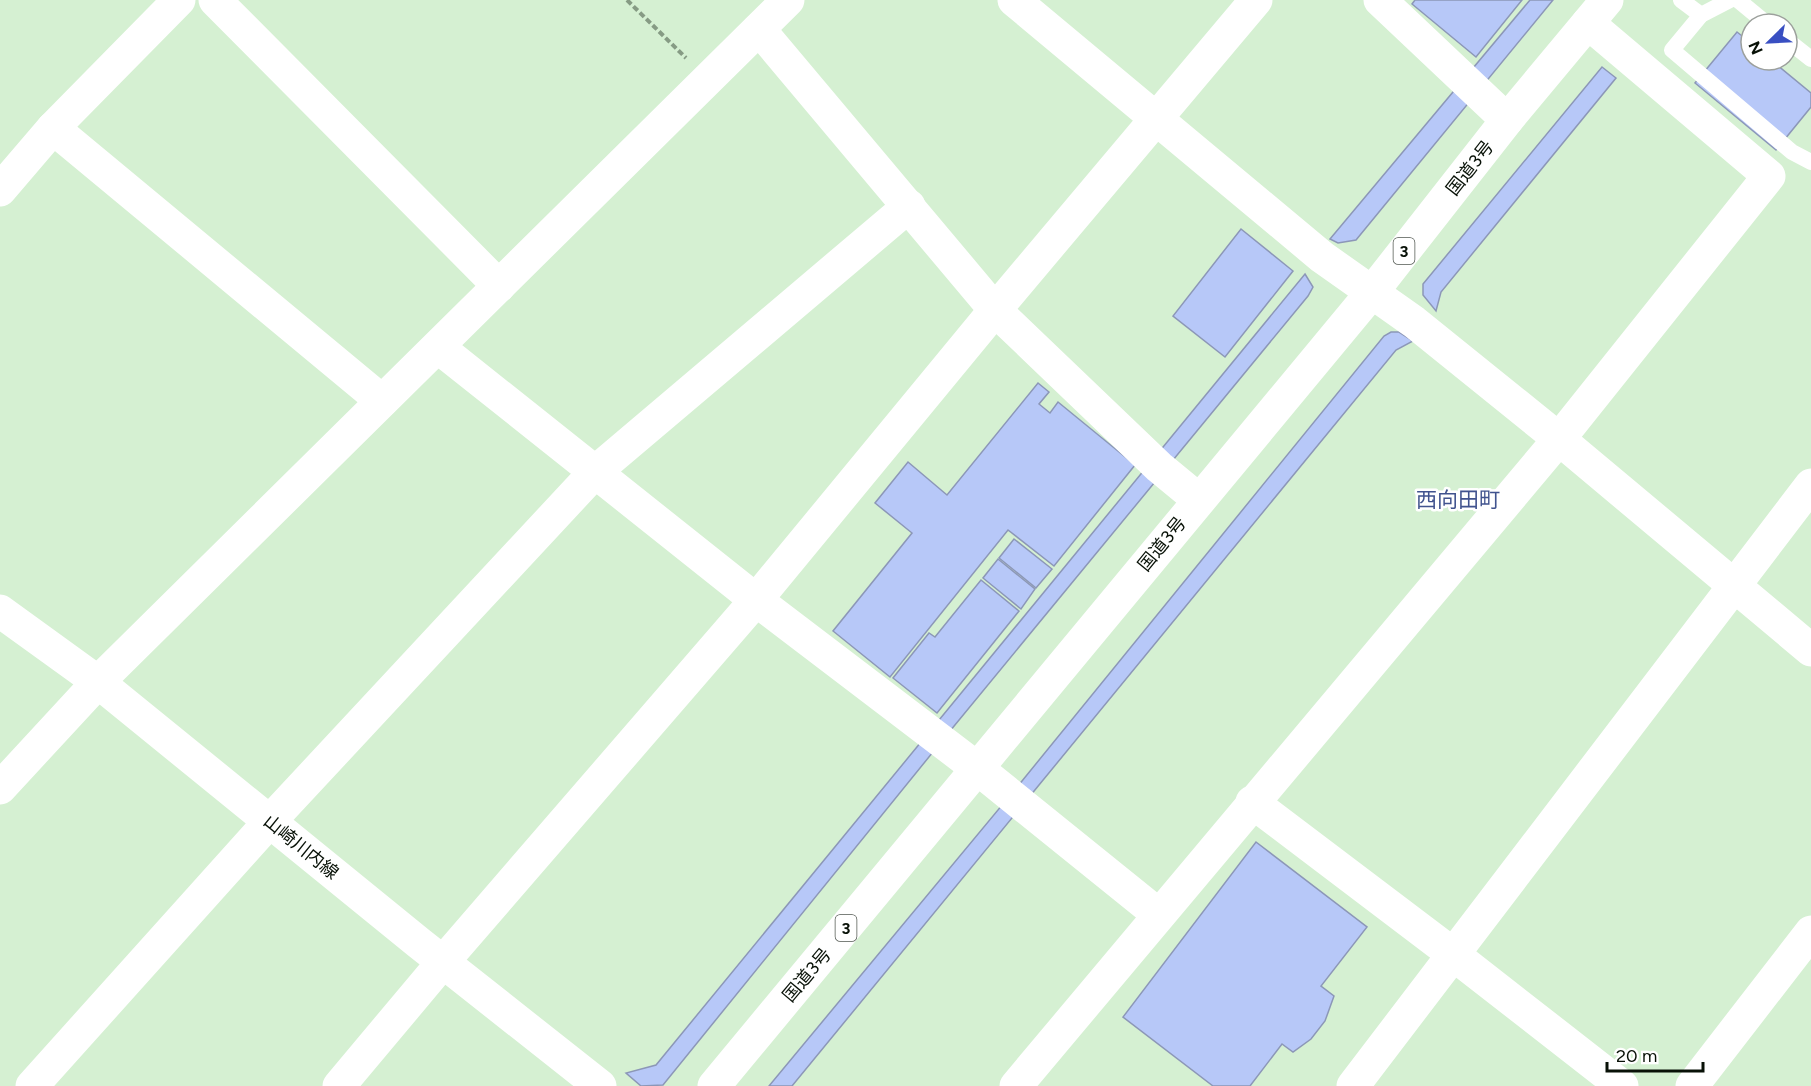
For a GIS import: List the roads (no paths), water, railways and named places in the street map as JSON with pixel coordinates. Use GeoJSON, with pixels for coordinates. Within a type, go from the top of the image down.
{"type":"FeatureCollection","features":[{"type":"Feature","properties":{"kind":"main road"},"geometry":{"type":"LineString","coordinates":[[0,190],[53,128],[178,0]]}},
{"type":"Feature","properties":{"kind":"main road"},"geometry":{"type":"LineString","coordinates":[[215,0],[499,286]]}},
{"type":"Feature","properties":{"kind":"main road"},"geometry":{"type":"LineString","coordinates":[[0,788],[98,682],[788,0]]}},
{"type":"Feature","properties":{"kind":"main road"},"geometry":{"type":"LineString","coordinates":[[1014,0],[1323,257],[1414,321],[1559,439],[1811,650]]}},
{"type":"Feature","properties":{"kind":"main road"},"geometry":{"type":"LineString","coordinates":[[339,1086],[442,962],[756,600],[995,309],[1157,120],[1256,0]]}},
{"type":"Feature","properties":{"kind":"main road"},"geometry":{"type":"LineString","coordinates":[[1380,0],[1507,120]]}},
{"type":"Feature","properties":{"kind":"main road"},"geometry":{"type":"LineString","coordinates":[[1016,1086],[1559,439],[1769,176],[1662,63],[1598,11]]}},
{"type":"Feature","properties":{"kind":"main road","name":"国道3号"},"geometry":{"type":"LineString","coordinates":[[714,1086],[1373,291],[1507,120],[1598,11]]}},
{"type":"Feature","properties":{"kind":"main road"},"geometry":{"type":"LineString","coordinates":[[759,29],[995,309],[1159,467],[1199,500]]}},
{"type":"Feature","properties":{"kind":"main road"},"geometry":{"type":"LineString","coordinates":[[53,128],[382,402]]}},
{"type":"Feature","properties":{"kind":"main road"},"geometry":{"type":"LineString","coordinates":[[32,1086],[270,821],[595,472],[909,206]]}},
{"type":"Feature","properties":{"kind":"main road"},"geometry":{"type":"LineString","coordinates":[[438,347],[756,600],[978,769],[1159,915]]}},
{"type":"Feature","properties":{"kind":"main road"},"geometry":{"type":"LineString","coordinates":[[1353,1086],[1811,485]]}},
{"type":"Feature","properties":{"kind":"main road","name":"山崎川内線"},"geometry":{"type":"LineString","coordinates":[[0,612],[98,682],[442,962],[600,1086]]}},
{"type":"Feature","properties":{"kind":"main road"},"geometry":{"type":"LineString","coordinates":[[1252,802],[1622,1086]]}},
{"type":"Feature","properties":{"kind":"main road"},"geometry":{"type":"LineString","coordinates":[[1692,1086],[1811,932]]}},
{"type":"Feature","properties":{"kind":"lane"},"geometry":{"type":"LineString","coordinates":[[1681,0],[1701,15]]}},
{"type":"Feature","properties":{"kind":"lane"},"geometry":{"type":"LineString","coordinates":[[1730,0],[1701,15],[1662,63],[1792,152],[1811,162]]}},
{"type":"Feature","properties":{"kind":"lane"},"geometry":{"type":"LineString","coordinates":[[1738,0],[1752,12]]}},
{"type":"Feature","properties":{"kind":"lane"},"geometry":{"type":"LineString","coordinates":[[1799,50],[1811,59]]}},
{"type":"Feature","properties":{"kind":"district","name":"西向田町"},"geometry":{"type":"Point","coordinates":[1458,500]}}]}
